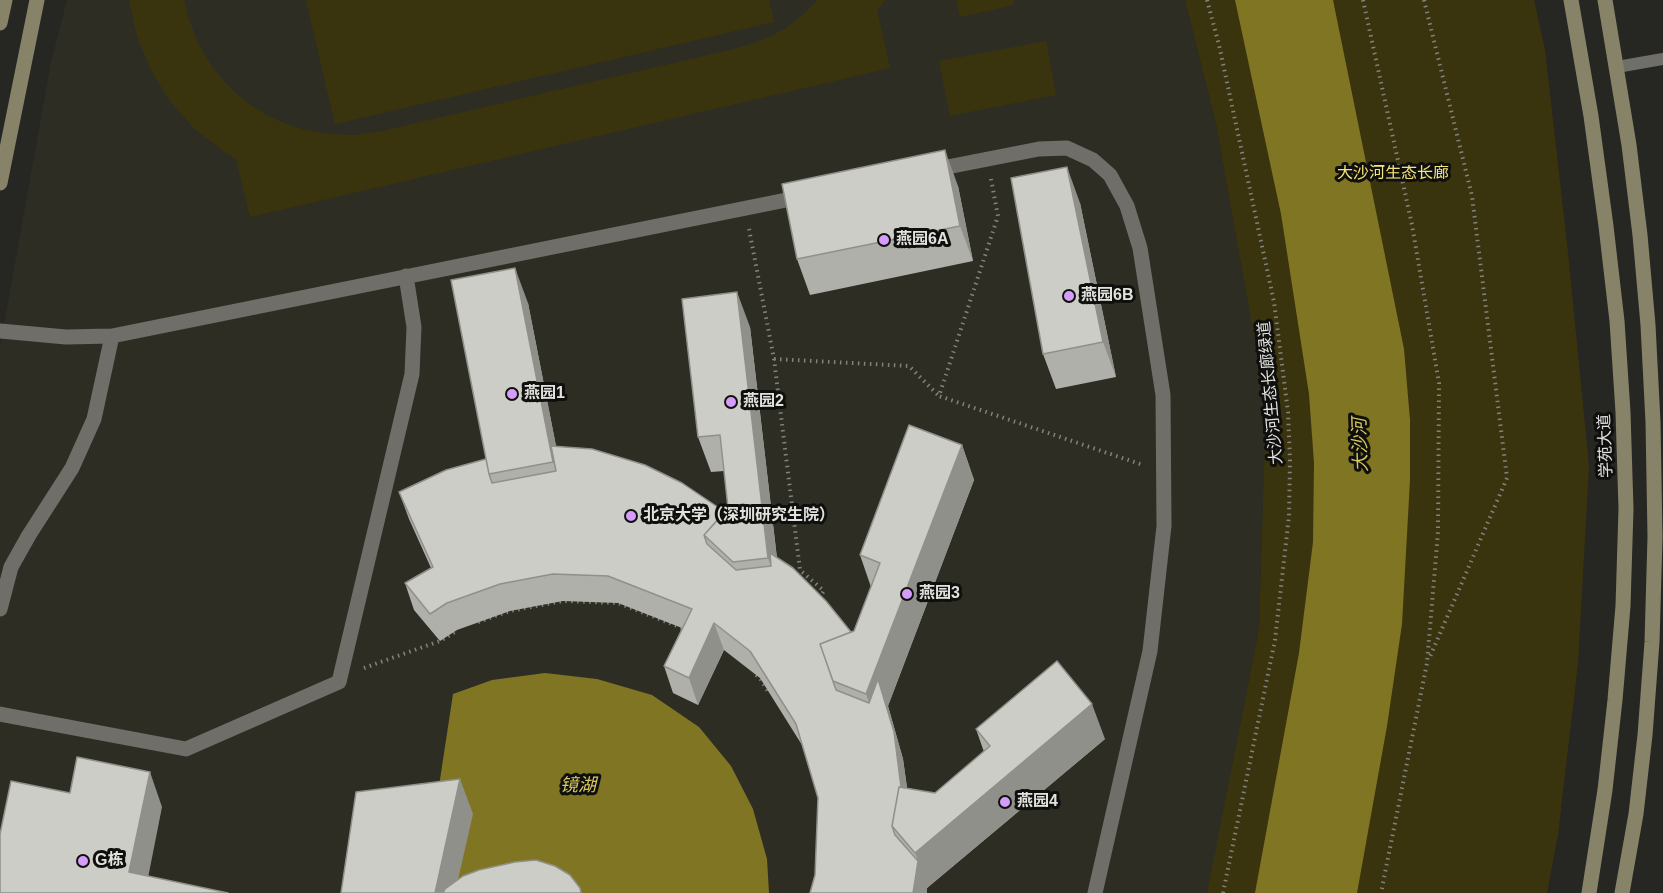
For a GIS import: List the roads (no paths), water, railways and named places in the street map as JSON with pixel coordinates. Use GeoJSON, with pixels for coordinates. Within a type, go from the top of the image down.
{"type":"FeatureCollection","features":[{"type":"Feature","properties":{"kind":"street"},"geometry":{"type":"LineString","coordinates":[[0,23],[5,0]]}},
{"type":"Feature","properties":{"kind":"street"},"geometry":{"type":"LineString","coordinates":[[0,183],[37,0]]}},
{"type":"Feature","properties":{"kind":"street","name":"学苑大道"},"geometry":{"type":"LineString","coordinates":[[1571,0],[1591,116],[1617,321],[1626,509],[1623,606],[1616,700],[1589,893]]}},
{"type":"Feature","properties":{"kind":"street"},"geometry":{"type":"LineString","coordinates":[[1605,0],[1617,67],[1639,224],[1648,325],[1653,422],[1655,537],[1652,642],[1636,814],[1622,893]]}},
{"type":"Feature","properties":{"kind":"street"},"geometry":{"type":"LineString","coordinates":[[918,173],[1039,148],[1067,148],[1093,160],[1110,175],[1126,206],[1140,248],[1163,395],[1164,526],[1150,651],[1095,893]]}},
{"type":"Feature","properties":{"kind":"street"},"geometry":{"type":"LineString","coordinates":[[0,331],[66,337],[112,336],[825,192]]}},
{"type":"Feature","properties":{"kind":"street"},"geometry":{"type":"LineString","coordinates":[[0,714],[186,749],[339,682],[412,374],[414,327],[406,276]]}},
{"type":"Feature","properties":{"kind":"street"},"geometry":{"type":"LineString","coordinates":[[0,609],[11,567],[72,468],[94,419],[112,336]]}},
{"type":"Feature","properties":{"kind":"lane"},"geometry":{"type":"LineString","coordinates":[[1617,67],[1663,59]]}},
{"type":"Feature","properties":{"kind":"water","name":"大沙河"},"geometry":{"type":"Polygon","coordinates":[[[1235,0],[1333,0],[1404,349],[1410,420],[1410,480],[1402,624],[1387,726],[1357,893],[1255,893],[1299,653],[1313,542],[1314,463],[1309,394],[1281,214],[1235,0]]]}},
{"type":"Feature","properties":{"kind":"water","name":"镜湖"},"geometry":{"type":"Polygon","coordinates":[[[545,673],[597,679],[652,695],[699,727],[731,766],[753,809],[767,859],[769,893],[455,893],[434,819],[453,694],[492,680],[545,673]]]}},
{"type":"Feature","properties":{"kind":"place","name":"燕园6A"},"geometry":{"type":"Point","coordinates":[884,240]}},
{"type":"Feature","properties":{"kind":"place","name":"燕园6B"},"geometry":{"type":"Point","coordinates":[1069,296]}},
{"type":"Feature","properties":{"kind":"place","name":"燕园1"},"geometry":{"type":"Point","coordinates":[512,394]}},
{"type":"Feature","properties":{"kind":"place","name":"燕园2"},"geometry":{"type":"Point","coordinates":[731,402]}},
{"type":"Feature","properties":{"kind":"place","name":"北京大学（深圳研究生院）"},"geometry":{"type":"Point","coordinates":[631,516]}},
{"type":"Feature","properties":{"kind":"place","name":"燕园3"},"geometry":{"type":"Point","coordinates":[907,594]}},
{"type":"Feature","properties":{"kind":"place","name":"燕园4"},"geometry":{"type":"Point","coordinates":[1005,802]}},
{"type":"Feature","properties":{"kind":"place","name":"G栋"},"geometry":{"type":"Point","coordinates":[83,861]}},
{"type":"Feature","properties":{"kind":"park label","name":"大沙河生态长廊"},"geometry":{"type":"Point","coordinates":[1393,174]}}]}
